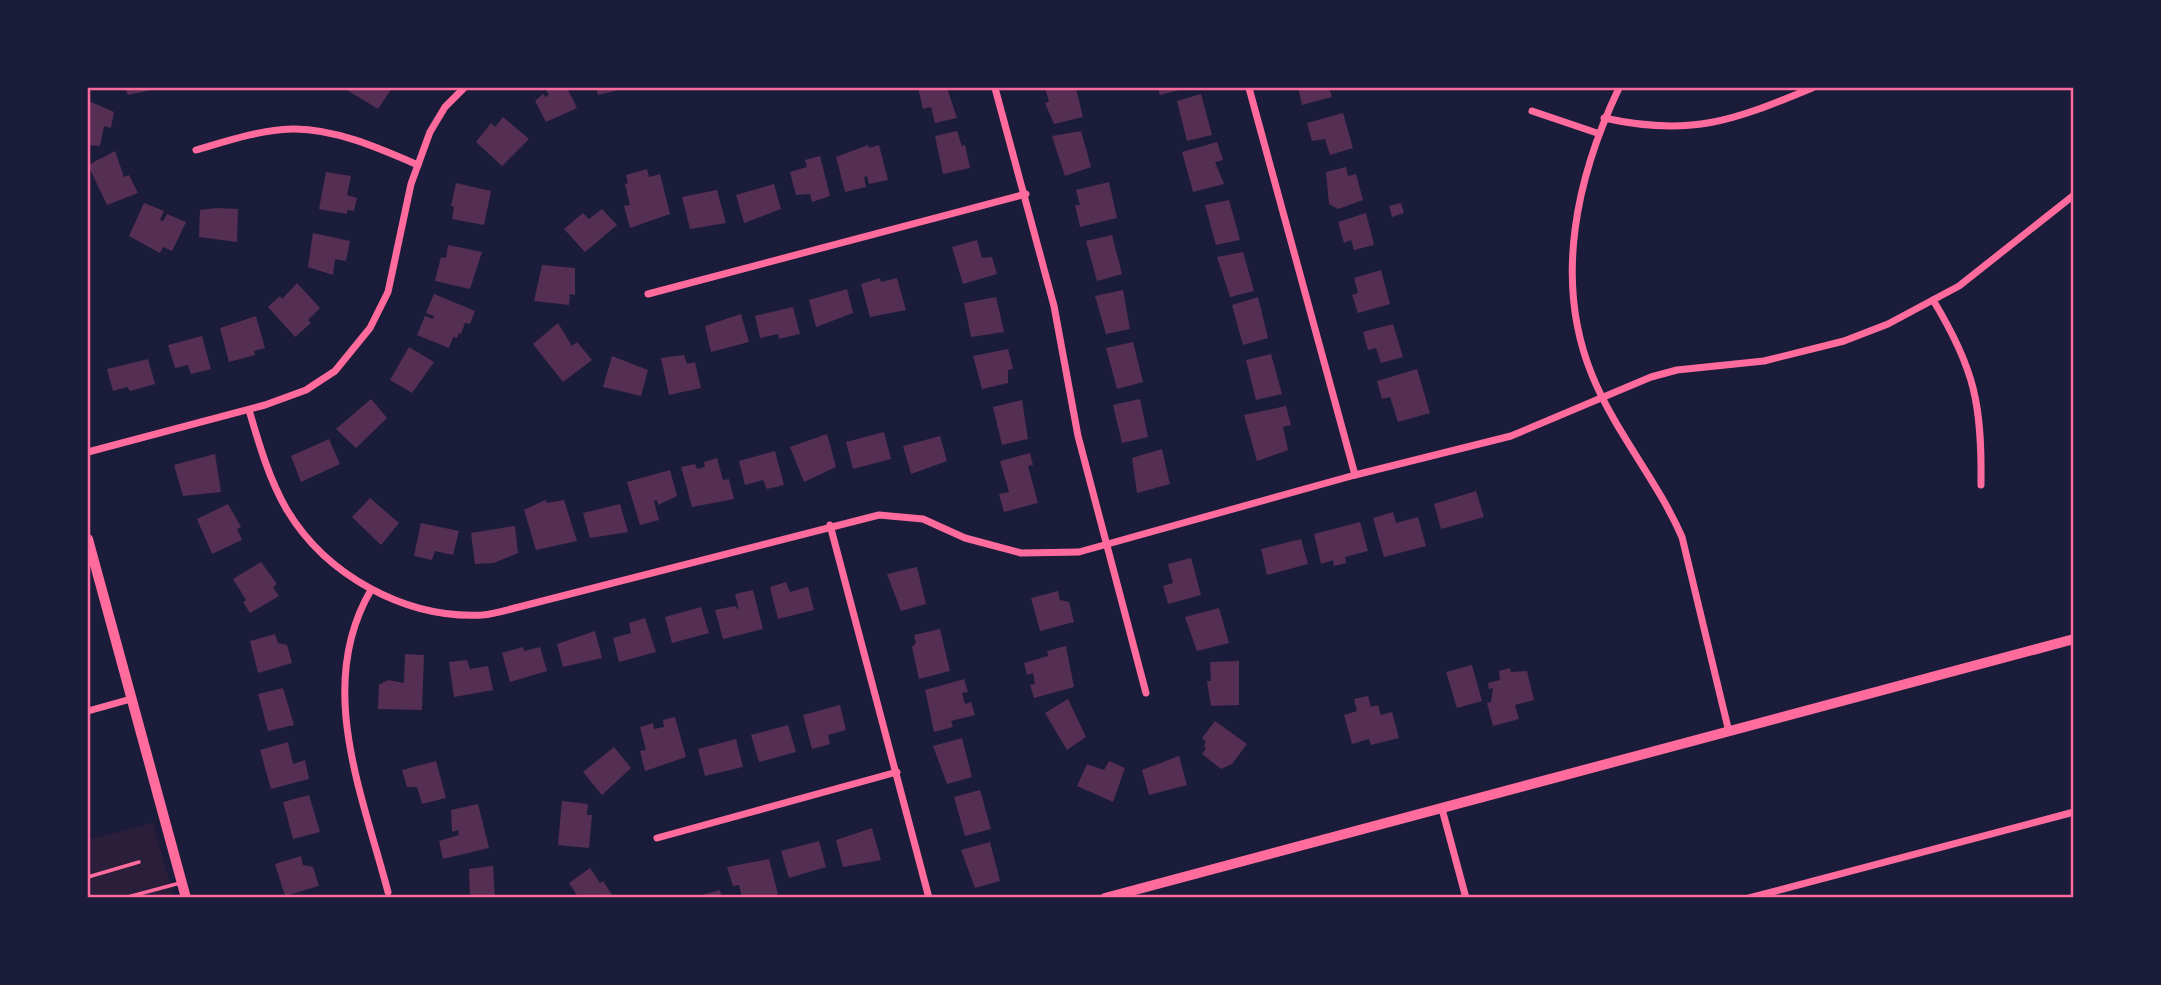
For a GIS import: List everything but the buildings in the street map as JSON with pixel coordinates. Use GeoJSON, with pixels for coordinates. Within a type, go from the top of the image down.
{"type":"FeatureCollection","features":[{"type":"Feature","properties":{"kind":"main road"},"geometry":{"type":"LineString","coordinates":[[88,539],[186,898]]}},
{"type":"Feature","properties":{"kind":"street"},"geometry":{"type":"LineString","coordinates":[[88,453],[248,410],[306,390],[335,371],[370,328],[387,292],[418,165],[435,124],[464,88]]}},
{"type":"Feature","properties":{"kind":"street"},"geometry":{"type":"LineString","coordinates":[[995,88],[1026,194],[1054,306],[1078,436],[1146,693]]}},
{"type":"Feature","properties":{"kind":"street"},"geometry":{"type":"LineString","coordinates":[[1249,88],[1355,475]]}},
{"type":"Feature","properties":{"kind":"street"},"geometry":{"type":"LineString","coordinates":[[1619,88],[1597,133],[1575,216],[1575,317],[1592,375],[1670,510],[1682,537],[1729,732]]}},
{"type":"Feature","properties":{"kind":"street"},"geometry":{"type":"LineString","coordinates":[[1604,118],[1646,127],[1700,125],[1762,109],[1812,88]]}},
{"type":"Feature","properties":{"kind":"street"},"geometry":{"type":"LineString","coordinates":[[1532,111],[1597,133]]}},
{"type":"Feature","properties":{"kind":"street"},"geometry":{"type":"LineString","coordinates":[[196,149],[254,134],[293,129],[322,132],[418,165]]}},
{"type":"Feature","properties":{"kind":"street"},"geometry":{"type":"LineString","coordinates":[[648,294],[1026,194]]}},
{"type":"Feature","properties":{"kind":"street"},"geometry":{"type":"LineString","coordinates":[[248,410],[273,482],[288,511],[315,548],[371,590],[434,611],[483,615],[870,516],[898,514],[923,519],[992,547],[1021,553],[1079,552],[1355,475],[1511,436],[1602,395],[1677,370],[1763,362],[1800,354],[1888,324],[1982,270],[2074,195]]}},
{"type":"Feature","properties":{"kind":"street"},"geometry":{"type":"LineString","coordinates":[[1933,300],[1957,340],[1975,387],[1981,430],[1981,485]]}},
{"type":"Feature","properties":{"kind":"street"},"geometry":{"type":"LineString","coordinates":[[830,525],[929,898]]}},
{"type":"Feature","properties":{"kind":"street"},"geometry":{"type":"LineString","coordinates":[[371,590],[356,616],[349,638],[343,705],[352,756],[388,892]]}},
{"type":"Feature","properties":{"kind":"street"},"geometry":{"type":"LineString","coordinates":[[1105,898],[2074,639]]}},
{"type":"Feature","properties":{"kind":"street"},"geometry":{"type":"LineString","coordinates":[[88,711],[131,699]]}},
{"type":"Feature","properties":{"kind":"street"},"geometry":{"type":"LineString","coordinates":[[657,838],[897,772]]}},
{"type":"Feature","properties":{"kind":"street"},"geometry":{"type":"LineString","coordinates":[[1441,809],[1466,898]]}},
{"type":"Feature","properties":{"kind":"street"},"geometry":{"type":"LineString","coordinates":[[1749,898],[2074,812]]}},
{"type":"Feature","properties":{"kind":"lane"},"geometry":{"type":"LineString","coordinates":[[124,898],[182,883]]}},
{"type":"Feature","properties":{"kind":"path"},"geometry":{"type":"LineString","coordinates":[[88,877],[139,862]]}},
{"type":"Feature","properties":{"kind":"shaded area"},"geometry":{"type":"Polygon","coordinates":[[[153,823],[174,897],[88,898],[88,840],[153,823]]]}}]}
